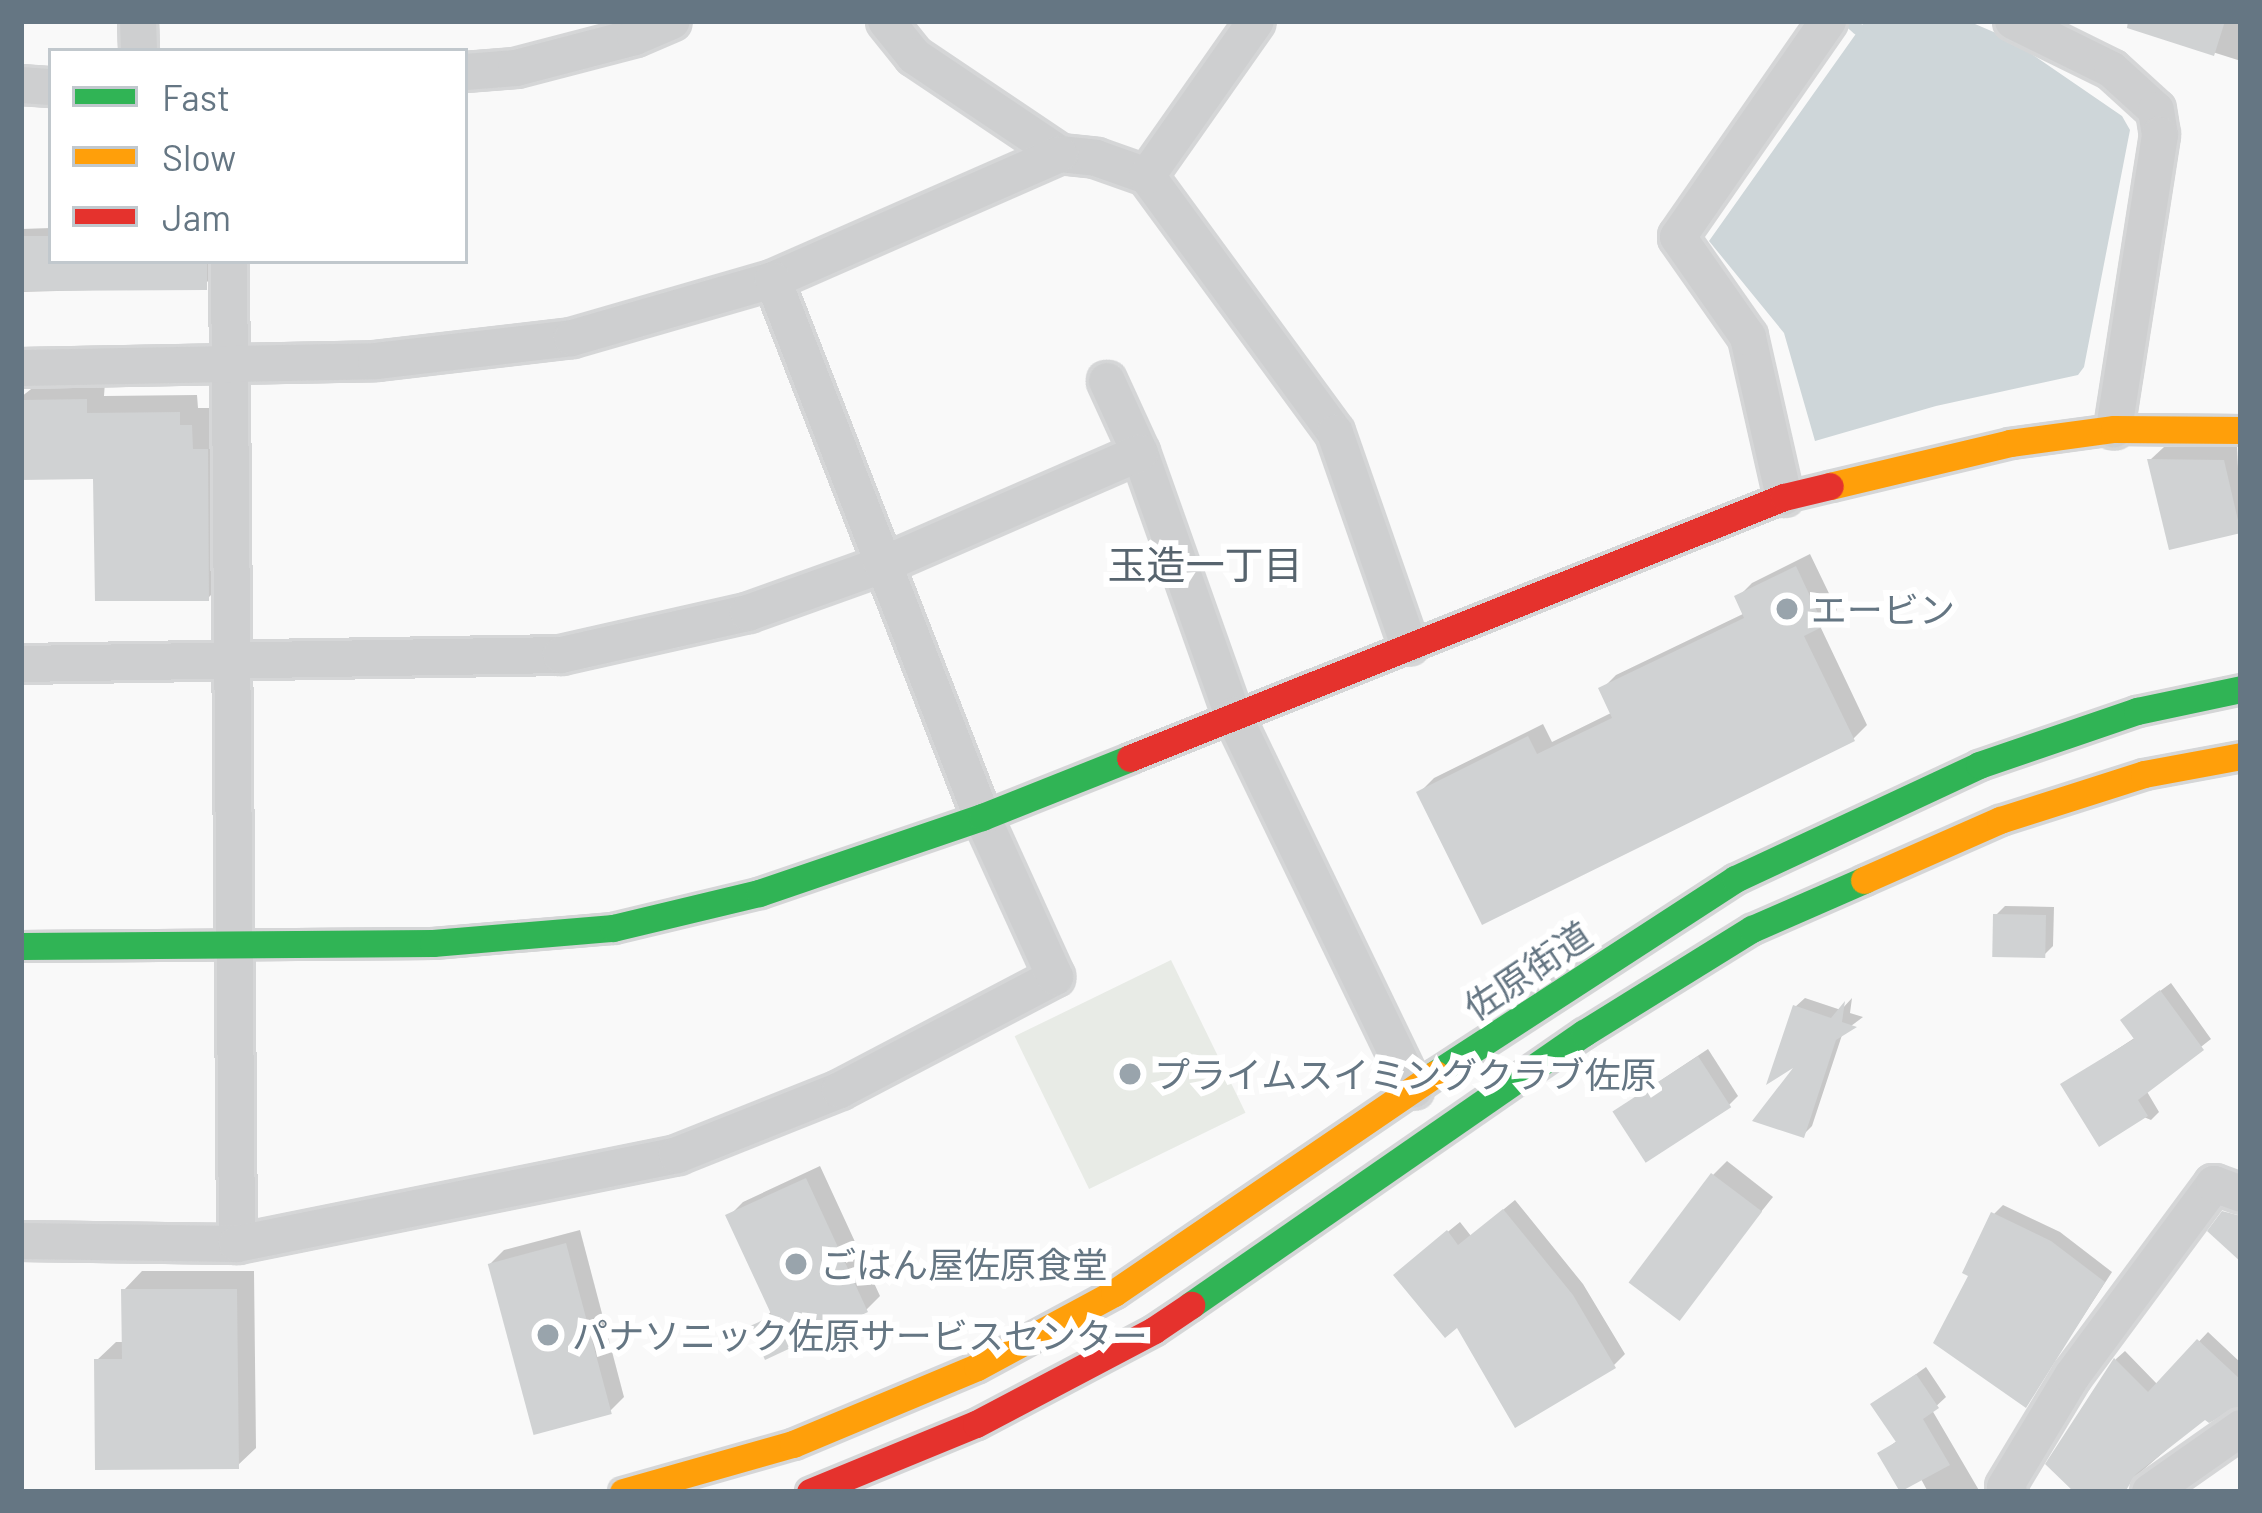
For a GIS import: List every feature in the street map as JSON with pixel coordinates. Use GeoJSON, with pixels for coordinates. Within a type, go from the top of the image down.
{"type":"FeatureCollection","features":[{"type":"Feature","properties":{"kind":"main road"},"geometry":{"type":"LineString","coordinates":[[21,946],[504,940],[613,928],[759,892],[982,817],[1709,522],[1784,497],[1988,447],[2114,429],[2241,430]]}},
{"type":"Feature","properties":{"kind":"main road","name":"佐原街道"},"geometry":{"type":"LineString","coordinates":[[623,1492],[793,1444],[977,1367],[1114,1292],[1561,988],[1736,879],[1978,765],[2137,711],[2241,688]]}},
{"type":"Feature","properties":{"kind":"main road"},"geometry":{"type":"LineString","coordinates":[[810,1492],[976,1424],[1154,1330],[1584,1034],[1752,929],[2000,820],[2144,774],[2241,755]]}},
{"type":"Feature","properties":{"kind":"street"},"geometry":{"type":"LineString","coordinates":[[468,72],[516,68],[635,37],[672,21]]}},
{"type":"Feature","properties":{"kind":"street"},"geometry":{"type":"LineString","coordinates":[[886,21],[914,56],[1060,154],[1096,158],[1147,176],[1335,433],[1409,645]]}},
{"type":"Feature","properties":{"kind":"street"},"geometry":{"type":"LineString","coordinates":[[1147,176],[1256,21]]}},
{"type":"Feature","properties":{"kind":"street"},"geometry":{"type":"LineString","coordinates":[[1784,497],[1748,337],[1678,237],[1828,21]]}},
{"type":"Feature","properties":{"kind":"street"},"geometry":{"type":"LineString","coordinates":[[2013,21],[2112,70],[2156,110],[2160,135],[2114,429]]}},
{"type":"Feature","properties":{"kind":"street"},"geometry":{"type":"LineString","coordinates":[[21,368],[376,361],[572,338],[773,280],[1060,154]]}},
{"type":"Feature","properties":{"kind":"street"},"geometry":{"type":"LineString","coordinates":[[229,264],[237,1244]]}},
{"type":"Feature","properties":{"kind":"street"},"geometry":{"type":"LineString","coordinates":[[21,1241],[237,1244],[677,1155],[840,1090],[1054,977],[982,817],[773,280]]}},
{"type":"Feature","properties":{"kind":"street"},"geometry":{"type":"LineString","coordinates":[[1107,381],[1140,453],[1233,715],[1414,1090]]}},
{"type":"Feature","properties":{"kind":"street"},"geometry":{"type":"LineString","coordinates":[[21,664],[561,655],[748,614],[882,565],[1140,453]]}},
{"type":"Feature","properties":{"kind":"street"},"geometry":{"type":"LineString","coordinates":[[2009,1492],[2006,1487],[2072,1376],[2214,1184],[2241,1194]]}},
{"type":"Feature","properties":{"kind":"street"},"geometry":{"type":"LineString","coordinates":[[2150,1492],[2241,1428]]}},
{"type":"Feature","properties":{"kind":"shaded area"},"geometry":{"type":"Polygon","coordinates":[[[1865,21],[1968,21],[2010,39],[2122,116],[2130,130],[2084,367],[2078,375],[1936,406],[1815,441],[1784,333],[1709,241],[1865,21]]]}},
{"type":"Feature","properties":{"kind":"shaded area","name":"プライムスイミングクラブ佐原"},"geometry":{"type":"Polygon","coordinates":[[[1171,960],[1246,1113],[1089,1189],[1015,1036],[1171,960]]]}},
{"type":"Feature","properties":{"kind":"building"},"geometry":{"type":"Polygon","coordinates":[[[2128,21],[2225,21],[2214,56],[2127,28],[2128,21]]]}},
{"type":"Feature","properties":{"kind":"building"},"geometry":{"type":"Polygon","coordinates":[[[21,236],[48,236],[48,264],[207,264],[207,290],[21,291],[21,236]]]}},
{"type":"Feature","properties":{"kind":"building"},"geometry":{"type":"Polygon","coordinates":[[[87,399],[87,413],[180,412],[180,425],[192,425],[193,449],[208,449],[209,601],[95,601],[93,479],[21,480],[21,400],[87,399]]]}},
{"type":"Feature","properties":{"kind":"building"},"geometry":{"type":"Polygon","coordinates":[[[2147,459],[2224,460],[2241,533],[2169,550],[2147,459]]]}},
{"type":"Feature","properties":{"kind":"building"},"geometry":{"type":"Polygon","coordinates":[[[1796,566],[1824,626],[1804,636],[1855,741],[1482,925],[1416,792],[1528,736],[1537,754],[1612,718],[1598,688],[1744,618],[1734,596],[1796,566]]]}},
{"type":"Feature","properties":{"kind":"building"},"geometry":{"type":"Polygon","coordinates":[[[1993,914],[2046,915],[2045,958],[1992,957],[1993,914]]]}},
{"type":"Feature","properties":{"kind":"building"},"geometry":{"type":"Polygon","coordinates":[[[2160,990],[2204,1050],[2138,1100],[2148,1116],[2099,1147],[2060,1084],[2134,1039],[2120,1020],[2160,990]]]}},
{"type":"Feature","properties":{"kind":"building"},"geometry":{"type":"Polygon","coordinates":[[[1845,1001],[1842,1022],[1857,1027],[1836,1040],[1804,1138],[1752,1121],[1793,1068],[1766,1085],[1793,1005],[1831,1018],[1845,1001]]]}},
{"type":"Feature","properties":{"kind":"building"},"geometry":{"type":"Polygon","coordinates":[[[1698,1056],[1731,1107],[1646,1163],[1612,1112],[1698,1056]]]}},
{"type":"Feature","properties":{"kind":"building"},"geometry":{"type":"Polygon","coordinates":[[[1711,1173],[1762,1212],[1680,1321],[1629,1282],[1711,1173]]]}},
{"type":"Feature","properties":{"kind":"building","name":"ごはん屋佐原食堂"},"geometry":{"type":"Polygon","coordinates":[[[806,1178],[868,1312],[765,1360],[750,1326],[772,1316],[725,1215],[806,1178]]]}},
{"type":"Feature","properties":{"kind":"building"},"geometry":{"type":"Polygon","coordinates":[[[1503,1209],[1573,1295],[1616,1368],[1515,1428],[1457,1328],[1445,1338],[1393,1275],[1447,1230],[1458,1245],[1503,1209]]]}},
{"type":"Feature","properties":{"kind":"building"},"geometry":{"type":"Polygon","coordinates":[[[2222,1211],[2241,1216],[2241,1262],[2207,1231],[2222,1211]]]}},
{"type":"Feature","properties":{"kind":"building"},"geometry":{"type":"Polygon","coordinates":[[[1991,1212],[2051,1241],[2105,1282],[2026,1408],[1933,1343],[1968,1276],[1962,1273],[1991,1212]]]}},
{"type":"Feature","properties":{"kind":"building","name":"パナソニック佐原サービスセンター"},"geometry":{"type":"Polygon","coordinates":[[[566,1243],[612,1414],[534,1435],[488,1264],[566,1243]]]}},
{"type":"Feature","properties":{"kind":"building"},"geometry":{"type":"Polygon","coordinates":[[[121,1289],[237,1289],[239,1469],[95,1470],[94,1359],[122,1359],[121,1289]]]}},
{"type":"Feature","properties":{"kind":"building"},"geometry":{"type":"Polygon","coordinates":[[[2197,1339],[2241,1380],[2241,1406],[2209,1423],[2205,1420],[2136,1474],[2125,1492],[2074,1492],[2045,1464],[2114,1358],[2148,1392],[2197,1339]]]}},
{"type":"Feature","properties":{"kind":"building"},"geometry":{"type":"Polygon","coordinates":[[[1916,1374],[1939,1408],[1923,1419],[1950,1465],[1900,1492],[1877,1453],[1896,1442],[1870,1404],[1916,1374]]]}},
{"type":"Feature","properties":{"kind":"waterway"},"geometry":{"type":"LineString","coordinates":[[1849,21],[1858,29]]}},
{"type":"Feature","properties":{"kind":"traffic: fast"},"geometry":{"type":"LineString","coordinates":[[1435,1074],[1735,879],[1979,765],[2137,711],[2241,689]]}},
{"type":"Feature","properties":{"kind":"traffic: fast"},"geometry":{"type":"LineString","coordinates":[[21,946],[433,943],[613,928],[759,893],[982,817],[1130,758]]}},
{"type":"Feature","properties":{"kind":"traffic: fast"},"geometry":{"type":"LineString","coordinates":[[1191,1305],[1584,1033],[1752,929],[1864,880]]}},
{"type":"Feature","properties":{"kind":"traffic: slow"},"geometry":{"type":"LineString","coordinates":[[1830,486],[2010,443],[2114,429],[2241,430]]}},
{"type":"Feature","properties":{"kind":"traffic: slow"},"geometry":{"type":"LineString","coordinates":[[1864,880],[2000,820],[2144,774],[2241,756]]}},
{"type":"Feature","properties":{"kind":"traffic: slow"},"geometry":{"type":"LineString","coordinates":[[623,1492],[793,1444],[977,1367],[1114,1293],[1435,1074]]}},
{"type":"Feature","properties":{"kind":"traffic: jam"},"geometry":{"type":"LineString","coordinates":[[1130,758],[1784,497],[1830,486]]}},
{"type":"Feature","properties":{"kind":"traffic: jam"},"geometry":{"type":"LineString","coordinates":[[810,1492],[976,1424],[1154,1330],[1191,1305]]}},
{"type":"Feature","properties":{"kind":"place","name":"エービン"},"geometry":{"type":"Point","coordinates":[1787,609]}},
{"type":"Feature","properties":{"kind":"place","name":"プライムスイミングクラブ佐原"},"geometry":{"type":"Point","coordinates":[1130,1074]}},
{"type":"Feature","properties":{"kind":"place","name":"ごはん屋佐原食堂"},"geometry":{"type":"Point","coordinates":[796,1264]}},
{"type":"Feature","properties":{"kind":"place","name":"パナソニック佐原サービスセンター"},"geometry":{"type":"Point","coordinates":[548,1335]}},
{"type":"Feature","properties":{"kind":"district","name":"玉造一丁目"},"geometry":{"type":"Point","coordinates":[1205,564]}}]}
